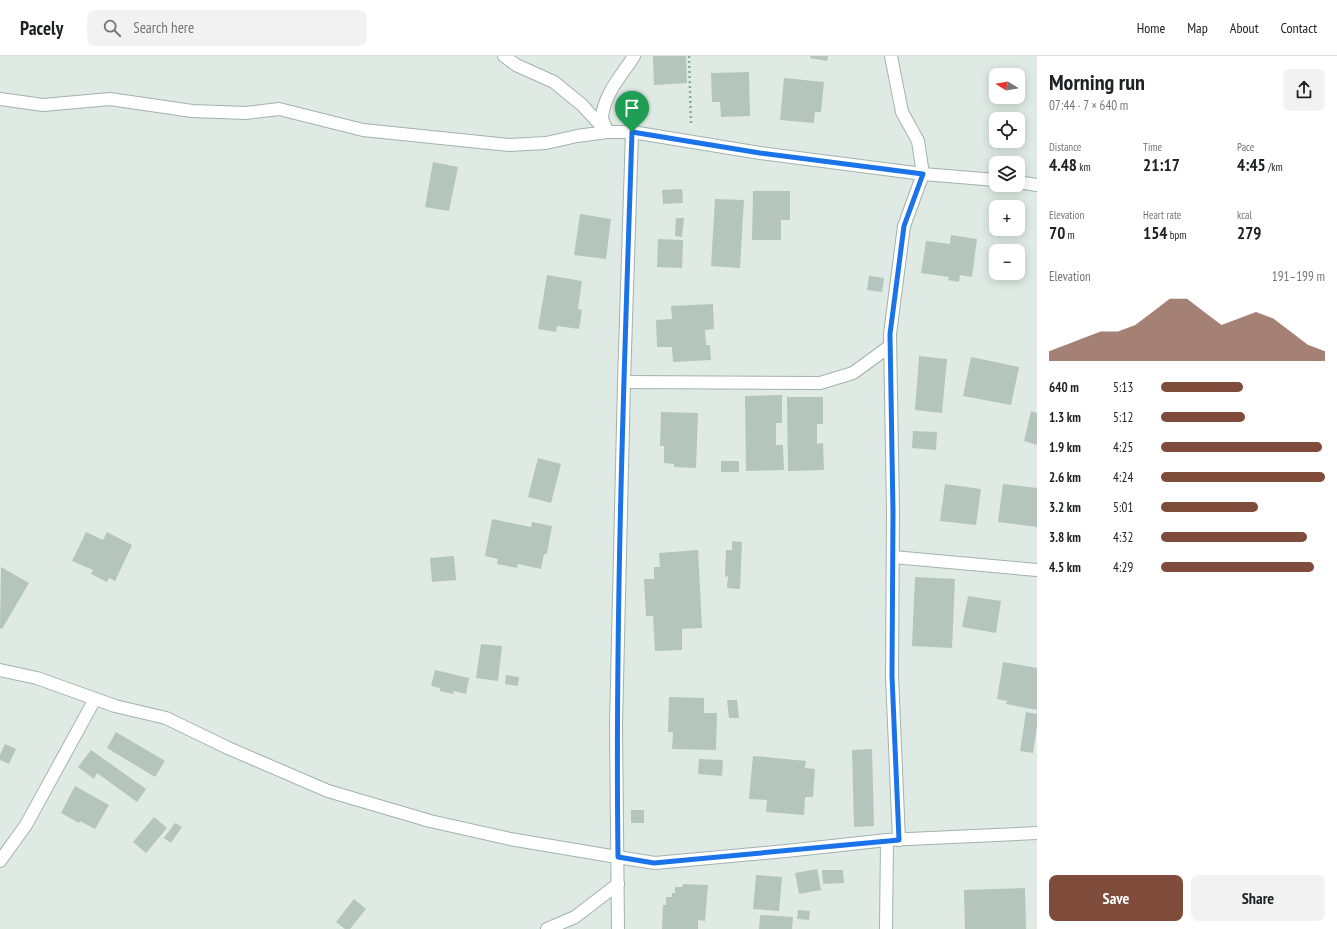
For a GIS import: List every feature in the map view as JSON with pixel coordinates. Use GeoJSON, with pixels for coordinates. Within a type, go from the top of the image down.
{"type":"FeatureCollection","features":[{"type":"Feature","properties":{"kind":"street"},"geometry":{"type":"LineString","coordinates":[[504,56],[516,65],[554,82],[582,105],[607,132]]}},
{"type":"Feature","properties":{"kind":"street"},"geometry":{"type":"LineString","coordinates":[[607,132],[602,118],[606,101],[634,56]]}},
{"type":"Feature","properties":{"kind":"street"},"geometry":{"type":"LineString","coordinates":[[886,929],[893,840],[893,557],[890,334],[904,226],[923,174],[918,141],[902,112],[891,56]]}},
{"type":"Feature","properties":{"kind":"street"},"geometry":{"type":"LineString","coordinates":[[0,99],[43,105],[110,99],[192,112],[246,113],[279,109],[363,130],[509,145],[546,143],[577,136],[607,132],[632,132],[760,153],[923,174],[989,179]]}},
{"type":"Feature","properties":{"kind":"street"},"geometry":{"type":"LineString","coordinates":[[618,929],[616,725],[624,382],[632,132]]}},
{"type":"Feature","properties":{"kind":"street"},"geometry":{"type":"LineString","coordinates":[[1025,183],[1037,185]]}},
{"type":"Feature","properties":{"kind":"street"},"geometry":{"type":"LineString","coordinates":[[624,382],[820,383],[853,373],[890,346]]}},
{"type":"Feature","properties":{"kind":"street"},"geometry":{"type":"LineString","coordinates":[[893,557],[1037,570]]}},
{"type":"Feature","properties":{"kind":"street"},"geometry":{"type":"LineString","coordinates":[[0,670],[37,678],[114,706],[166,718],[228,748],[328,791],[430,821],[510,839],[654,863],[893,840],[1037,833]]}},
{"type":"Feature","properties":{"kind":"street"},"geometry":{"type":"LineString","coordinates":[[0,861],[26,825],[95,699]]}},
{"type":"Feature","properties":{"kind":"street"},"geometry":{"type":"LineString","coordinates":[[547,929],[575,917],[618,884]]}},
{"type":"Feature","properties":{"kind":"path"},"geometry":{"type":"LineString","coordinates":[[689,56],[692,142]]}},
{"type":"Feature","properties":{"kind":"building"},"geometry":{"type":"Polygon","coordinates":[[[653,56],[686,56],[687,83],[654,85],[653,56]]]}},
{"type":"Feature","properties":{"kind":"building"},"geometry":{"type":"Polygon","coordinates":[[[810,56],[828,56],[827,61],[810,58],[810,56]]]}},
{"type":"Feature","properties":{"kind":"building"},"geometry":{"type":"Polygon","coordinates":[[[749,72],[750,116],[721,117],[720,102],[712,102],[711,73],[749,72]]]}},
{"type":"Feature","properties":{"kind":"building"},"geometry":{"type":"Polygon","coordinates":[[[784,78],[824,82],[821,112],[815,112],[814,123],[780,120],[784,78]]]}},
{"type":"Feature","properties":{"kind":"building"},"geometry":{"type":"Polygon","coordinates":[[[433,162],[458,167],[449,211],[425,207],[433,162]]]}},
{"type":"Feature","properties":{"kind":"building"},"geometry":{"type":"Polygon","coordinates":[[[682,189],[683,203],[663,204],[662,190],[682,189]]]}},
{"type":"Feature","properties":{"kind":"building"},"geometry":{"type":"Polygon","coordinates":[[[753,191],[790,191],[790,220],[781,220],[781,240],[752,240],[753,191]]]}},
{"type":"Feature","properties":{"kind":"building"},"geometry":{"type":"Polygon","coordinates":[[[715,199],[744,200],[740,268],[711,266],[715,199]]]}},
{"type":"Feature","properties":{"kind":"building"},"geometry":{"type":"Polygon","coordinates":[[[580,214],[611,219],[606,259],[574,255],[580,214]]]}},
{"type":"Feature","properties":{"kind":"building"},"geometry":{"type":"Polygon","coordinates":[[[676,218],[684,218],[682,237],[675,236],[676,218]]]}},
{"type":"Feature","properties":{"kind":"building"},"geometry":{"type":"Polygon","coordinates":[[[951,235],[977,239],[972,277],[960,275],[959,282],[948,280],[949,277],[921,273],[926,241],[950,244],[951,235]]]}},
{"type":"Feature","properties":{"kind":"building"},"geometry":{"type":"Polygon","coordinates":[[[658,239],[683,240],[682,268],[657,267],[658,239]]]}},
{"type":"Feature","properties":{"kind":"building"},"geometry":{"type":"Polygon","coordinates":[[[547,275],[582,281],[578,309],[582,310],[579,329],[557,326],[556,332],[538,329],[547,275]]]}},
{"type":"Feature","properties":{"kind":"building"},"geometry":{"type":"Polygon","coordinates":[[[869,276],[884,278],[882,292],[867,290],[869,276]]]}},
{"type":"Feature","properties":{"kind":"building"},"geometry":{"type":"Polygon","coordinates":[[[713,304],[714,329],[705,330],[706,345],[710,345],[711,360],[673,362],[672,347],[657,347],[656,320],[672,319],[671,306],[713,304]]]}},
{"type":"Feature","properties":{"kind":"building"},"geometry":{"type":"Polygon","coordinates":[[[919,356],[947,359],[942,413],[915,410],[919,356]]]}},
{"type":"Feature","properties":{"kind":"building"},"geometry":{"type":"Polygon","coordinates":[[[971,357],[1019,367],[1011,405],[963,396],[971,357]]]}},
{"type":"Feature","properties":{"kind":"building"},"geometry":{"type":"Polygon","coordinates":[[[782,395],[782,423],[776,423],[776,445],[783,445],[784,470],[746,471],[745,396],[782,395]]]}},
{"type":"Feature","properties":{"kind":"building"},"geometry":{"type":"Polygon","coordinates":[[[787,397],[823,397],[823,424],[817,424],[817,444],[823,443],[824,470],[788,471],[787,397]]]}},
{"type":"Feature","properties":{"kind":"building"},"geometry":{"type":"Polygon","coordinates":[[[1031,411],[1037,413],[1037,445],[1024,441],[1031,411]]]}},
{"type":"Feature","properties":{"kind":"building"},"geometry":{"type":"Polygon","coordinates":[[[661,412],[698,413],[696,468],[674,467],[674,464],[664,463],[664,446],[660,446],[661,412]]]}},
{"type":"Feature","properties":{"kind":"building"},"geometry":{"type":"Polygon","coordinates":[[[913,431],[937,432],[936,450],[912,448],[913,431]]]}},
{"type":"Feature","properties":{"kind":"building"},"geometry":{"type":"Polygon","coordinates":[[[538,458],[561,464],[551,503],[528,497],[538,458]]]}},
{"type":"Feature","properties":{"kind":"building"},"geometry":{"type":"Polygon","coordinates":[[[721,461],[739,461],[739,472],[721,472],[721,461]]]}},
{"type":"Feature","properties":{"kind":"building"},"geometry":{"type":"Polygon","coordinates":[[[945,484],[981,489],[976,525],[940,521],[945,484]]]}},
{"type":"Feature","properties":{"kind":"building"},"geometry":{"type":"Polygon","coordinates":[[[1003,484],[1037,488],[1037,527],[998,522],[1003,484]]]}},
{"type":"Feature","properties":{"kind":"building"},"geometry":{"type":"Polygon","coordinates":[[[492,519],[531,527],[532,522],[552,526],[547,554],[544,554],[541,569],[518,564],[517,568],[497,564],[498,559],[485,556],[492,519]]]}},
{"type":"Feature","properties":{"kind":"building"},"geometry":{"type":"Polygon","coordinates":[[[86,532],[103,540],[107,532],[132,545],[115,581],[109,578],[107,582],[91,574],[93,570],[72,561],[86,532]]]}},
{"type":"Feature","properties":{"kind":"building"},"geometry":{"type":"Polygon","coordinates":[[[732,541],[742,542],[740,589],[727,588],[728,576],[725,577],[726,550],[732,550],[732,541]]]}},
{"type":"Feature","properties":{"kind":"building"},"geometry":{"type":"Polygon","coordinates":[[[698,550],[702,628],[682,629],[682,650],[655,651],[653,616],[646,616],[644,579],[654,579],[654,567],[660,567],[659,553],[698,550]]]}},
{"type":"Feature","properties":{"kind":"building"},"geometry":{"type":"Polygon","coordinates":[[[454,556],[456,580],[432,582],[430,558],[454,556]]]}},
{"type":"Feature","properties":{"kind":"building"},"geometry":{"type":"Polygon","coordinates":[[[1,567],[29,583],[2,629],[0,628],[1,567]]]}},
{"type":"Feature","properties":{"kind":"building"},"geometry":{"type":"Polygon","coordinates":[[[915,577],[955,579],[952,648],[912,646],[915,577]]]}},
{"type":"Feature","properties":{"kind":"building"},"geometry":{"type":"Polygon","coordinates":[[[968,596],[1001,601],[996,633],[962,627],[968,596]]]}},
{"type":"Feature","properties":{"kind":"building"},"geometry":{"type":"Polygon","coordinates":[[[481,644],[502,646],[498,681],[476,678],[481,644]]]}},
{"type":"Feature","properties":{"kind":"building"},"geometry":{"type":"Polygon","coordinates":[[[1003,662],[1037,668],[1037,710],[1006,704],[1007,701],[997,699],[1003,662]]]}},
{"type":"Feature","properties":{"kind":"building"},"geometry":{"type":"Polygon","coordinates":[[[435,670],[469,678],[466,694],[454,691],[453,694],[440,691],[440,688],[431,686],[435,670]]]}},
{"type":"Feature","properties":{"kind":"building"},"geometry":{"type":"Polygon","coordinates":[[[506,675],[519,677],[518,686],[505,684],[506,675]]]}},
{"type":"Feature","properties":{"kind":"building"},"geometry":{"type":"Polygon","coordinates":[[[669,697],[704,698],[704,713],[717,713],[716,750],[672,749],[673,732],[668,732],[669,697]]]}},
{"type":"Feature","properties":{"kind":"building"},"geometry":{"type":"Polygon","coordinates":[[[727,700],[737,700],[739,718],[729,718],[727,700]]]}},
{"type":"Feature","properties":{"kind":"building"},"geometry":{"type":"Polygon","coordinates":[[[1026,712],[1037,714],[1037,726],[1033,753],[1020,751],[1026,712]]]}},
{"type":"Feature","properties":{"kind":"building"},"geometry":{"type":"Polygon","coordinates":[[[116,732],[165,761],[155,777],[107,748],[116,732]]]}},
{"type":"Feature","properties":{"kind":"building"},"geometry":{"type":"Polygon","coordinates":[[[5,744],[16,749],[9,764],[0,760],[0,755],[5,744]]]}},
{"type":"Feature","properties":{"kind":"building"},"geometry":{"type":"Polygon","coordinates":[[[872,749],[874,826],[854,827],[852,750],[872,749]]]}},
{"type":"Feature","properties":{"kind":"building"},"geometry":{"type":"Polygon","coordinates":[[[91,750],[146,789],[137,802],[97,773],[94,779],[78,767],[91,750]]]}},
{"type":"Feature","properties":{"kind":"building"},"geometry":{"type":"Polygon","coordinates":[[[753,756],[806,761],[805,768],[815,769],[813,797],[805,797],[804,815],[766,812],[767,800],[749,799],[753,756]]]}},
{"type":"Feature","properties":{"kind":"building"},"geometry":{"type":"Polygon","coordinates":[[[699,759],[723,760],[722,776],[698,774],[699,759]]]}},
{"type":"Feature","properties":{"kind":"building"},"geometry":{"type":"Polygon","coordinates":[[[75,786],[109,805],[95,829],[80,821],[79,823],[61,813],[75,786]]]}},
{"type":"Feature","properties":{"kind":"building"},"geometry":{"type":"Polygon","coordinates":[[[631,810],[644,810],[644,823],[631,823],[631,810]]]}},
{"type":"Feature","properties":{"kind":"building"},"geometry":{"type":"Polygon","coordinates":[[[154,817],[167,828],[146,853],[133,842],[154,817]]]}},
{"type":"Feature","properties":{"kind":"building"},"geometry":{"type":"Polygon","coordinates":[[[175,823],[182,827],[171,843],[164,838],[175,823]]]}},
{"type":"Feature","properties":{"kind":"building"},"geometry":{"type":"Polygon","coordinates":[[[817,869],[821,890],[799,894],[795,873],[817,869]]]}},
{"type":"Feature","properties":{"kind":"building"},"geometry":{"type":"Polygon","coordinates":[[[822,870],[843,870],[844,883],[823,884],[822,870]]]}},
{"type":"Feature","properties":{"kind":"building"},"geometry":{"type":"Polygon","coordinates":[[[756,875],[782,877],[779,911],[753,909],[756,875]]]}},
{"type":"Feature","properties":{"kind":"building"},"geometry":{"type":"Polygon","coordinates":[[[683,884],[708,885],[705,921],[698,920],[698,929],[662,929],[663,905],[666,905],[666,897],[672,897],[672,893],[675,893],[675,887],[682,887],[683,884]]]}},
{"type":"Feature","properties":{"kind":"building"},"geometry":{"type":"Polygon","coordinates":[[[1025,888],[1026,929],[965,929],[964,890],[1025,888]]]}},
{"type":"Feature","properties":{"kind":"building"},"geometry":{"type":"Polygon","coordinates":[[[354,899],[366,909],[350,929],[345,929],[336,922],[354,899]]]}},
{"type":"Feature","properties":{"kind":"building"},"geometry":{"type":"Polygon","coordinates":[[[798,910],[810,911],[809,920],[797,919],[798,910]]]}},
{"type":"Feature","properties":{"kind":"building"},"geometry":{"type":"Polygon","coordinates":[[[760,915],[793,917],[792,929],[759,929],[760,915]]]}},
{"type":"Feature","properties":{"kind":"route"},"geometry":{"type":"LineString","coordinates":[[632,132],[760,153],[923,174],[904,226],[890,334],[893,512],[892,676],[899,840],[654,863],[618,857],[616,725],[624,382],[632,132]]}}]}
